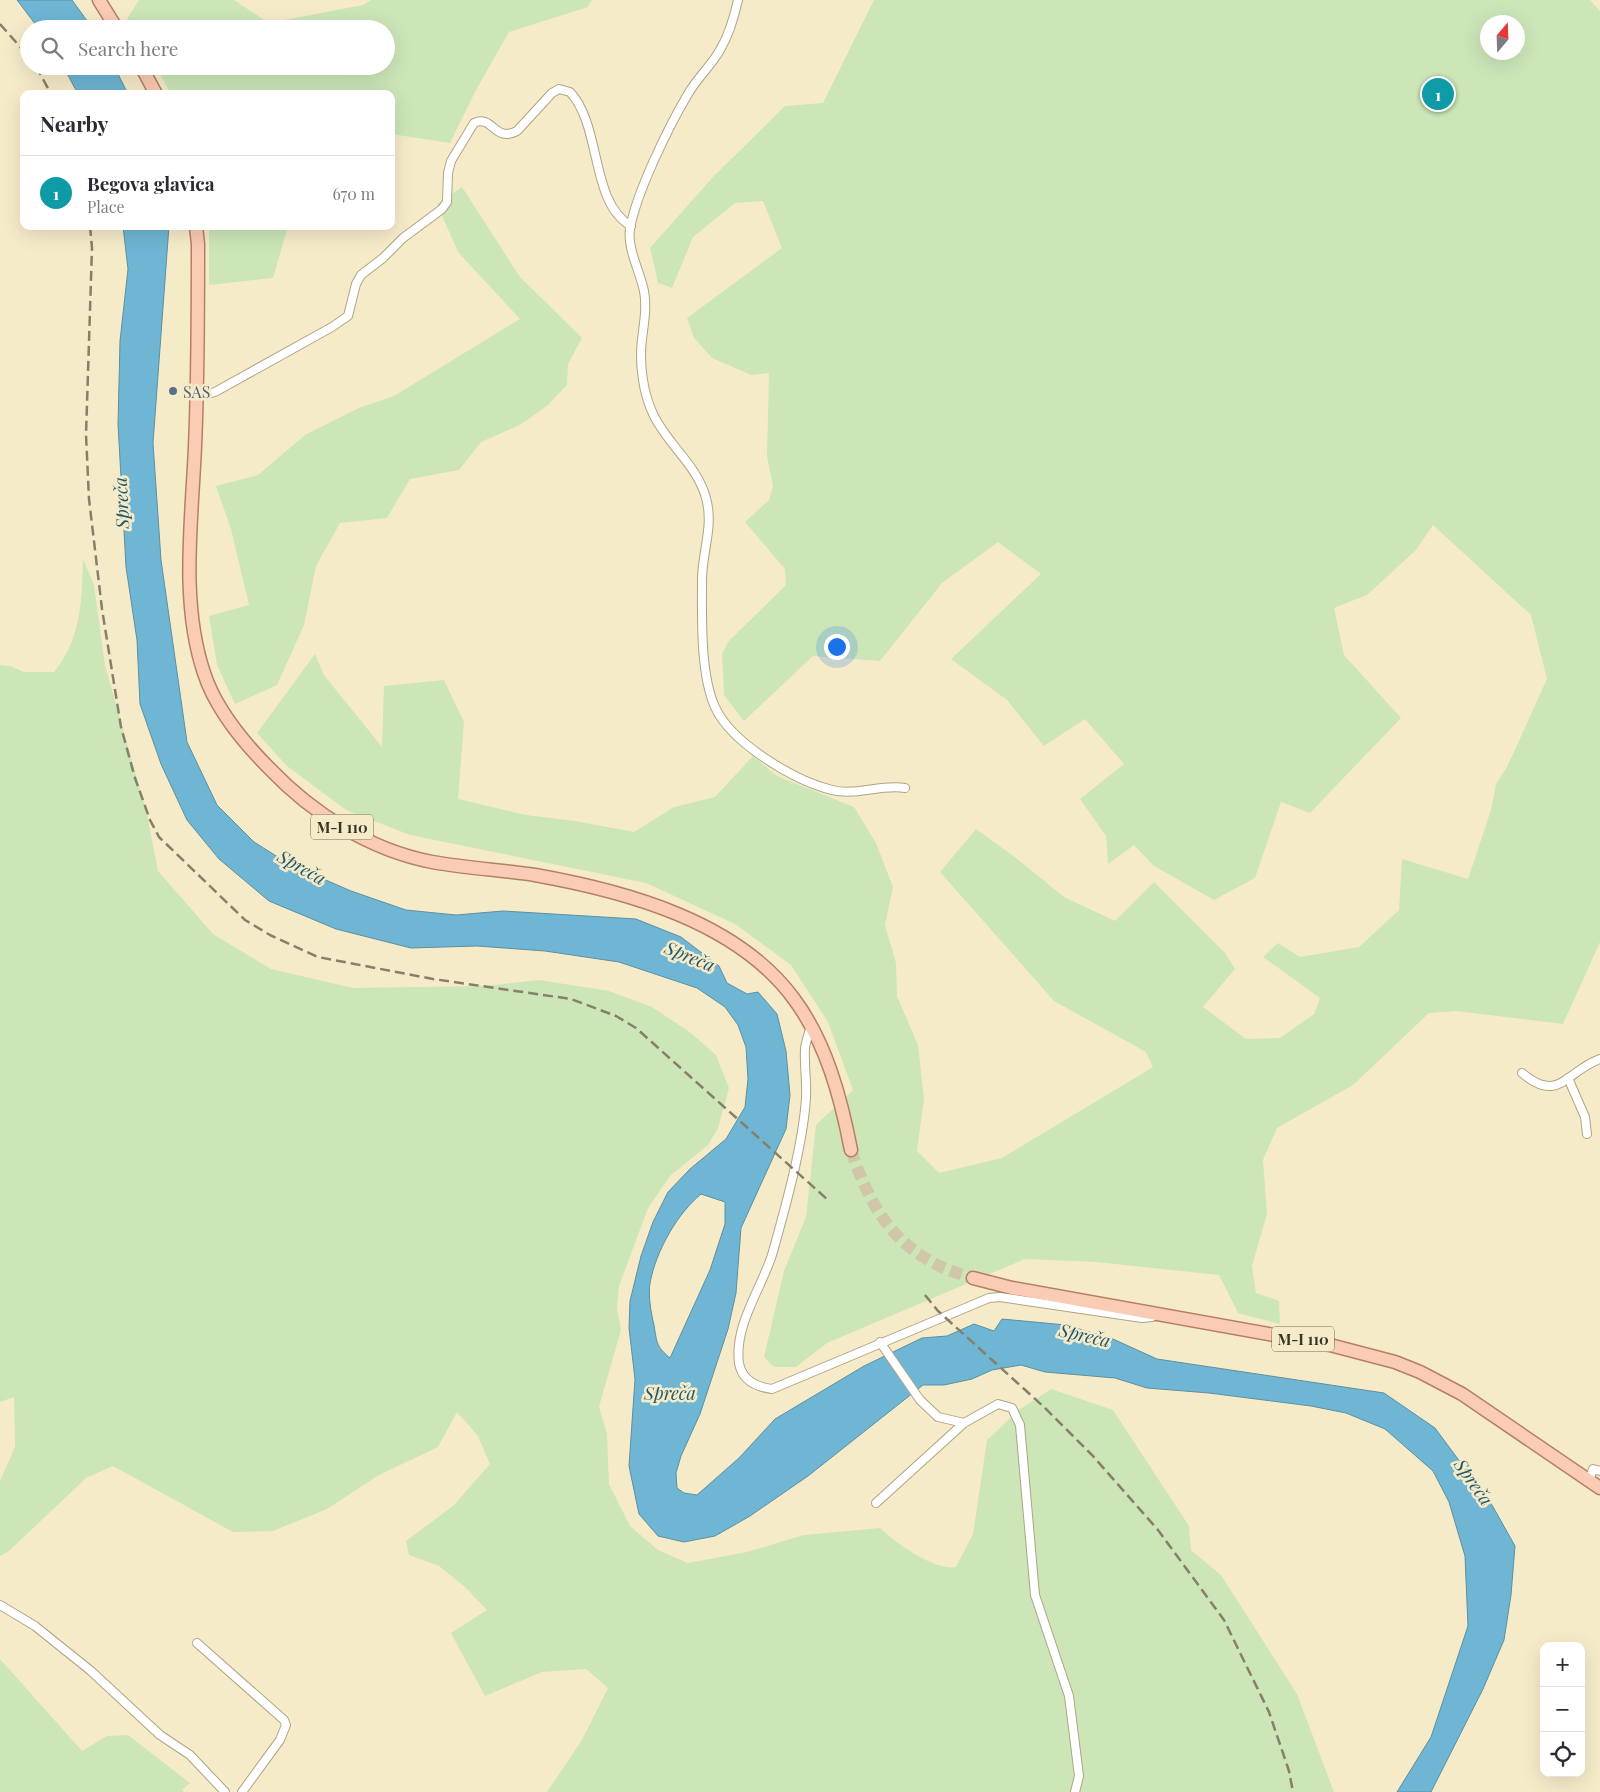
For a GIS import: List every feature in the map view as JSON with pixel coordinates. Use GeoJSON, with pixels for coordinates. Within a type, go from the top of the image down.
{"type":"FeatureCollection","features":[{"type":"Feature","properties":{"kind":"main road"},"geometry":{"type":"LineString","coordinates":[[99,0],[111,20]]}},
{"type":"Feature","properties":{"kind":"main road"},"geometry":{"type":"LineString","coordinates":[[146,75],[154,90]]}},
{"type":"Feature","properties":{"kind":"main road","name":"M-I 110"},"geometry":{"type":"LineString","coordinates":[[196,230],[198,244],[197,397],[191,575],[193,628],[204,675],[226,718],[253,753],[285,785],[330,820],[380,846],[430,861],[592,886],[644,900],[686,917],[751,956],[780,981],[795,1000],[811,1026],[843,1108],[851,1150]]}},
{"type":"Feature","properties":{"kind":"main road","name":"M-I 110"},"geometry":{"type":"LineString","coordinates":[[973,1278],[1012,1288],[1155,1312],[1330,1345],[1420,1372],[1462,1394],[1600,1488]]}},
{"type":"Feature","properties":{"kind":"street"},"geometry":{"type":"LineString","coordinates":[[738,0],[729,33],[719,52],[688,94],[670,129],[641,194],[631,226],[631,240],[642,282],[646,307],[641,351],[645,395],[654,418],[692,468],[707,500],[709,532],[702,569],[702,630],[705,659],[715,708],[732,729],[759,754],[811,782],[832,790],[849,792],[884,787],[905,788]]}},
{"type":"Feature","properties":{"kind":"street"},"geometry":{"type":"LineString","coordinates":[[197,397],[215,392],[332,327],[348,316],[361,275],[383,258],[403,238],[442,209],[447,202],[448,173],[451,161],[474,123],[480,120],[486,121],[502,134],[510,134],[517,131],[559,89],[570,92],[585,118],[608,196],[619,216],[631,226]]}},
{"type":"Feature","properties":{"kind":"street"},"geometry":{"type":"LineString","coordinates":[[811,1026],[805,1048],[806,1098],[789,1189],[771,1256],[741,1335],[739,1364],[744,1376],[751,1383],[772,1389],[880,1342],[989,1298],[1000,1297],[1142,1318],[1152,1317],[1155,1312]]}},
{"type":"Feature","properties":{"kind":"street"},"geometry":{"type":"LineString","coordinates":[[1522,1073],[1533,1082],[1546,1088],[1568,1078],[1585,1065],[1600,1060]]}},
{"type":"Feature","properties":{"kind":"street"},"geometry":{"type":"LineString","coordinates":[[1568,1078],[1585,1117],[1587,1134]]}},
{"type":"Feature","properties":{"kind":"street"},"geometry":{"type":"LineString","coordinates":[[880,1342],[920,1400],[938,1417],[964,1423]]}},
{"type":"Feature","properties":{"kind":"street"},"geometry":{"type":"LineString","coordinates":[[876,1503],[964,1423],[998,1404],[1012,1408],[1020,1425],[1035,1595],[1069,1696],[1078,1776],[1075,1792]]}},
{"type":"Feature","properties":{"kind":"street"},"geometry":{"type":"LineString","coordinates":[[1589,1481],[1593,1469],[1600,1471]]}},
{"type":"Feature","properties":{"kind":"street"},"geometry":{"type":"LineString","coordinates":[[0,1605],[34,1626],[91,1671],[160,1735],[190,1755],[225,1792]]}},
{"type":"Feature","properties":{"kind":"street"},"geometry":{"type":"LineString","coordinates":[[197,1643],[284,1720],[286,1725],[280,1740],[242,1792]]}},
{"type":"Feature","properties":{"kind":"green space"},"geometry":{"type":"Polygon","coordinates":[[[139,0],[234,0],[264,20],[128,20],[139,0]]]}},
{"type":"Feature","properties":{"kind":"green space"},"geometry":{"type":"Polygon","coordinates":[[[371,0],[592,0],[588,7],[509,32],[476,90],[450,143],[395,135],[395,90],[169,90],[160,75],[395,75],[395,20],[285,20],[363,5],[371,0]]]}},
{"type":"Feature","properties":{"kind":"green space"},"geometry":{"type":"Polygon","coordinates":[[[874,0],[1590,0],[1600,11],[1600,942],[1563,1024],[1456,1011],[1429,1013],[1353,1085],[1277,1128],[1263,1160],[1267,1214],[1252,1266],[1256,1293],[1279,1301],[1280,1324],[1238,1313],[1219,1275],[1096,1262],[1025,1259],[827,1343],[796,1367],[774,1367],[764,1357],[784,1271],[806,1217],[816,1125],[853,1090],[828,1022],[791,965],[735,924],[646,883],[410,835],[346,810],[287,766],[257,733],[315,654],[324,675],[382,747],[384,686],[444,680],[464,722],[458,799],[526,815],[575,821],[634,832],[674,807],[715,797],[753,756],[777,776],[854,807],[876,843],[893,887],[885,925],[896,963],[897,996],[918,1045],[924,1099],[917,1151],[939,1173],[1002,1158],[1153,1067],[1146,1052],[1054,1001],[940,872],[976,829],[1016,858],[1064,897],[1115,921],[1154,882],[1225,953],[1235,969],[1203,1007],[1246,1039],[1280,1038],[1314,1014],[1320,998],[1263,957],[1278,943],[1300,957],[1359,947],[1399,910],[1402,859],[1468,879],[1491,810],[1496,784],[1507,767],[1547,679],[1531,615],[1433,525],[1416,550],[1367,595],[1334,608],[1344,655],[1401,718],[1310,813],[1281,802],[1255,878],[1214,900],[1154,866],[1134,845],[1108,864],[1106,836],[1080,799],[1124,764],[1085,719],[1044,746],[1007,700],[951,659],[1041,574],[998,542],[942,583],[880,661],[813,656],[744,721],[724,695],[722,654],[728,642],[786,585],[785,569],[745,522],[769,500],[773,486],[767,456],[769,373],[751,375],[712,358],[694,338],[687,318],[782,248],[763,201],[735,203],[693,237],[672,288],[658,283],[650,248],[712,178],[785,106],[823,103],[874,0]]]}},
{"type":"Feature","properties":{"kind":"green space"},"geometry":{"type":"Polygon","coordinates":[[[462,187],[520,277],[582,338],[568,364],[567,385],[548,405],[520,425],[481,442],[459,470],[410,479],[387,518],[340,523],[316,566],[304,625],[277,685],[235,704],[217,665],[209,616],[249,605],[231,529],[216,486],[258,475],[305,435],[359,408],[394,396],[520,319],[458,252],[437,204],[462,187]]]}},
{"type":"Feature","properties":{"kind":"green space"},"geometry":{"type":"Polygon","coordinates":[[[209,230],[287,230],[273,278],[209,285],[209,230]]]}},
{"type":"Feature","properties":{"kind":"green space"},"geometry":{"type":"Polygon","coordinates":[[[83,559],[94,585],[105,665],[147,814],[158,871],[213,934],[271,969],[353,988],[484,986],[539,980],[609,991],[652,1007],[691,1033],[716,1055],[729,1088],[718,1128],[708,1145],[670,1176],[648,1208],[619,1286],[617,1308],[621,1330],[599,1407],[607,1434],[609,1484],[630,1526],[658,1550],[688,1563],[747,1552],[804,1535],[880,1528],[916,1555],[937,1565],[956,1567],[973,1534],[987,1440],[1019,1410],[1051,1389],[1113,1410],[1189,1526],[1191,1550],[1221,1575],[1297,1694],[1334,1792],[547,1792],[582,1740],[608,1688],[586,1669],[542,1672],[485,1696],[451,1633],[487,1610],[465,1587],[439,1566],[409,1555],[406,1541],[453,1506],[490,1464],[478,1436],[457,1412],[438,1447],[379,1475],[327,1509],[273,1531],[233,1532],[113,1466],[86,1478],[9,1551],[0,1556],[0,1481],[15,1447],[14,1397],[0,1402],[0,665],[10,666],[24,672],[54,672],[63,660],[75,633],[81,604],[83,559]]]}},
{"type":"Feature","properties":{"kind":"green space"},"geometry":{"type":"Polygon","coordinates":[[[0,1659],[82,1751],[107,1736],[128,1735],[190,1783],[182,1790],[184,1792],[0,1792],[0,1659]]]}},
{"type":"Feature","properties":{"kind":"water"},"geometry":{"type":"Polygon","coordinates":[[[17,0],[72,0],[86,20],[32,20],[17,0]]]}},
{"type":"Feature","properties":{"kind":"water"},"geometry":{"type":"Polygon","coordinates":[[[68,75],[118,75],[126,90],[76,90],[68,75]]]}},
{"type":"Feature","properties":{"kind":"water","name":"Spreča"},"geometry":{"type":"Polygon","coordinates":[[[123,230],[169,230],[153,443],[161,560],[187,742],[217,805],[254,842],[289,864],[351,891],[406,910],[456,915],[503,911],[636,919],[681,937],[719,966],[727,983],[747,994],[758,992],[777,1014],[786,1051],[790,1095],[786,1129],[741,1228],[736,1293],[728,1329],[700,1414],[681,1456],[676,1473],[677,1488],[684,1493],[697,1495],[739,1458],[775,1419],[864,1366],[922,1338],[947,1336],[974,1324],[994,1331],[1002,1319],[1066,1325],[1113,1339],[1157,1359],[1384,1393],[1435,1428],[1492,1505],[1515,1546],[1511,1595],[1504,1640],[1483,1689],[1431,1792],[1397,1792],[1431,1737],[1468,1626],[1465,1556],[1449,1502],[1433,1471],[1385,1429],[1346,1413],[1311,1406],[1209,1393],[1147,1388],[1115,1378],[1045,1372],[1021,1365],[992,1370],[972,1379],[944,1385],[923,1385],[808,1476],[750,1516],[715,1536],[684,1542],[658,1536],[639,1514],[629,1466],[635,1379],[629,1328],[630,1301],[641,1256],[653,1222],[668,1192],[690,1169],[726,1139],[745,1107],[748,1079],[746,1047],[738,1025],[725,1007],[697,988],[619,962],[545,951],[477,946],[411,948],[336,929],[269,901],[219,859],[187,820],[161,764],[140,704],[137,640],[126,567],[118,424],[120,341],[128,269],[123,230]],[[701,1194],[692,1202],[676,1223],[657,1258],[650,1283],[650,1304],[658,1344],[670,1358],[710,1270],[725,1224],[725,1202],[701,1194]]]}},
{"type":"Feature","properties":{"kind":"tunnel"},"geometry":{"type":"LineString","coordinates":[[851,1150],[869,1195],[894,1232],[909,1247],[927,1259],[948,1270],[973,1278]]}},
{"type":"Feature","properties":{"kind":"railway"},"geometry":{"type":"LineString","coordinates":[[0,24],[20,47]]}},
{"type":"Feature","properties":{"kind":"railway"},"geometry":{"type":"LineString","coordinates":[[41,75],[49,90]]}},
{"type":"Feature","properties":{"kind":"railway"},"geometry":{"type":"LineString","coordinates":[[90,230],[92,248],[86,435],[89,499],[102,609],[121,727],[135,778],[150,820],[159,837],[245,920],[270,935],[318,957],[433,979],[571,999],[616,1016],[636,1028],[828,1200]]}},
{"type":"Feature","properties":{"kind":"railway"},"geometry":{"type":"LineString","coordinates":[[925,1295],[938,1311],[1044,1407],[1092,1455],[1158,1530],[1224,1620],[1269,1712],[1289,1771],[1293,1792]]}},
{"type":"Feature","properties":{"kind":"place","name":"Begova glavica"},"geometry":{"type":"Point","coordinates":[1438,94]}},
{"type":"Feature","properties":{"kind":"place","name":"SAS"},"geometry":{"type":"Point","coordinates":[173,391]}}]}
